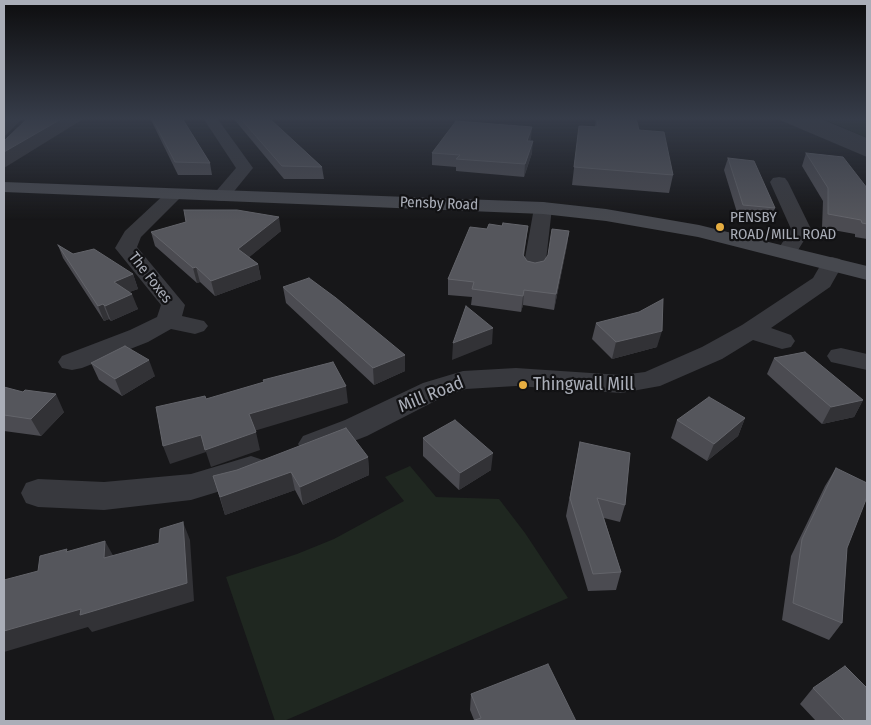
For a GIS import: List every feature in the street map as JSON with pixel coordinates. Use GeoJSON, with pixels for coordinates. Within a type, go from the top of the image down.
{"type":"FeatureCollection","features":[{"type":"Feature","properties":{"kind":"main road","name":"Pensby Road"},"geometry":{"type":"LineString","coordinates":[[4,187],[543,208],[606,215],[699,231],[867,273]]}},
{"type":"Feature","properties":{"kind":"street"},"geometry":{"type":"LineString","coordinates":[[221,196],[245,168],[234,152]]}},
{"type":"Feature","properties":{"kind":"street"},"geometry":{"type":"LineString","coordinates":[[780,182],[801,230],[788,252]]}},
{"type":"Feature","properties":{"kind":"street","name":"The Foxes"},"geometry":{"type":"LineString","coordinates":[[168,321],[173,305],[126,248],[132,235],[175,194]]}},
{"type":"Feature","properties":{"kind":"street"},"geometry":{"type":"LineString","coordinates":[[534,269],[543,208]]}},
{"type":"Feature","properties":{"kind":"street","name":"Mill Road"},"geometry":{"type":"LineString","coordinates":[[38,493],[104,496],[191,486],[229,477],[356,428],[433,390],[463,380],[516,377],[620,384],[650,380],[712,353],[751,330],[822,282],[832,264]]}},
{"type":"Feature","properties":{"kind":"street","name":"The Foxes"},"geometry":{"type":"LineString","coordinates":[[72,362],[139,336],[168,321],[195,326]]}},
{"type":"Feature","properties":{"kind":"street"},"geometry":{"type":"LineString","coordinates":[[751,330],[782,341]]}},
{"type":"Feature","properties":{"kind":"street"},"geometry":{"type":"LineString","coordinates":[[841,356],[867,362]]}},
{"type":"Feature","properties":{"kind":"shaded area"},"geometry":{"type":"Polygon","coordinates":[[[410,466],[436,497],[499,499],[525,533],[568,598],[284,721],[275,721],[226,577],[297,554],[334,539],[404,501],[385,477],[410,466]]]}},
{"type":"Feature","properties":{"kind":"building"},"geometry":{"type":"Polygon","coordinates":[[[170,152],[203,152],[210,163],[175,162],[170,152]]]}},
{"type":"Feature","properties":{"kind":"building"},"geometry":{"type":"Polygon","coordinates":[[[270,152],[306,152],[322,167],[282,166],[270,152]]]}},
{"type":"Feature","properties":{"kind":"building"},"geometry":{"type":"Polygon","coordinates":[[[529,152],[525,164],[456,159],[460,155],[432,153],[529,152]]]}},
{"type":"Feature","properties":{"kind":"building"},"geometry":{"type":"Polygon","coordinates":[[[576,152],[668,152],[673,175],[574,167],[576,152]]]}},
{"type":"Feature","properties":{"kind":"building"},"geometry":{"type":"Polygon","coordinates":[[[806,153],[843,157],[867,188],[867,224],[862,223],[861,220],[828,214],[828,188],[806,153]]]}},
{"type":"Feature","properties":{"kind":"building"},"geometry":{"type":"Polygon","coordinates":[[[728,158],[754,161],[775,208],[743,205],[728,158]]]}},
{"type":"Feature","properties":{"kind":"building"},"geometry":{"type":"Polygon","coordinates":[[[184,210],[237,210],[279,217],[238,249],[258,264],[211,281],[151,232],[186,222],[184,210]]]}},
{"type":"Feature","properties":{"kind":"building"},"geometry":{"type":"Polygon","coordinates":[[[503,223],[528,226],[523,255],[527,261],[535,263],[544,261],[548,255],[552,229],[569,231],[556,294],[524,290],[523,296],[472,289],[474,282],[448,279],[470,227],[487,229],[489,224],[502,226],[503,223]]]}},
{"type":"Feature","properties":{"kind":"building"},"geometry":{"type":"Polygon","coordinates":[[[58,245],[73,254],[94,249],[133,274],[114,282],[132,294],[105,306],[103,304],[98,306],[58,245]]]}},
{"type":"Feature","properties":{"kind":"building"},"geometry":{"type":"Polygon","coordinates":[[[309,278],[405,355],[373,368],[283,287],[309,278]]]}},
{"type":"Feature","properties":{"kind":"building"},"geometry":{"type":"Polygon","coordinates":[[[663,299],[662,331],[616,342],[596,323],[639,312],[663,299]]]}},
{"type":"Feature","properties":{"kind":"building"},"geometry":{"type":"Polygon","coordinates":[[[466,306],[493,328],[453,343],[466,306]]]}},
{"type":"Feature","properties":{"kind":"building"},"geometry":{"type":"Polygon","coordinates":[[[125,346],[149,360],[115,379],[91,363],[125,346]]]}},
{"type":"Feature","properties":{"kind":"building"},"geometry":{"type":"Polygon","coordinates":[[[805,352],[863,400],[831,407],[774,358],[805,352]]]}},
{"type":"Feature","properties":{"kind":"building"},"geometry":{"type":"Polygon","coordinates":[[[333,362],[346,386],[249,414],[256,432],[205,450],[201,435],[163,446],[156,407],[205,396],[206,399],[264,382],[263,380],[333,362]]]}},
{"type":"Feature","properties":{"kind":"building"},"geometry":{"type":"Polygon","coordinates":[[[4,387],[23,392],[25,390],[56,394],[31,419],[4,415],[4,387]]]}},
{"type":"Feature","properties":{"kind":"building"},"geometry":{"type":"Polygon","coordinates":[[[709,397],[745,418],[714,444],[677,420],[709,397]]]}},
{"type":"Feature","properties":{"kind":"building"},"geometry":{"type":"Polygon","coordinates":[[[455,420],[493,453],[460,473],[423,438],[455,420]]]}},
{"type":"Feature","properties":{"kind":"building"},"geometry":{"type":"Polygon","coordinates":[[[346,428],[368,457],[300,487],[291,472],[220,497],[213,476],[237,470],[346,428]]]}},
{"type":"Feature","properties":{"kind":"building"},"geometry":{"type":"Polygon","coordinates":[[[580,442],[630,453],[625,505],[597,498],[621,572],[593,574],[570,498],[580,442]]]}},
{"type":"Feature","properties":{"kind":"building"},"geometry":{"type":"Polygon","coordinates":[[[836,468],[867,483],[867,497],[847,548],[842,623],[793,603],[802,539],[836,468]]]}},
{"type":"Feature","properties":{"kind":"building"},"geometry":{"type":"Polygon","coordinates":[[[183,522],[187,583],[80,615],[81,609],[4,631],[4,580],[38,571],[40,556],[67,549],[66,552],[105,541],[104,558],[159,543],[160,529],[183,522]]]}},
{"type":"Feature","properties":{"kind":"building"},"geometry":{"type":"Polygon","coordinates":[[[548,664],[576,721],[472,721],[481,718],[471,694],[548,664]]]}},
{"type":"Feature","properties":{"kind":"building"},"geometry":{"type":"Polygon","coordinates":[[[845,666],[867,688],[867,721],[845,721],[813,688],[845,666]]]}},
{"type":"Feature","properties":{"kind":"place","name":"PENSBY ROAD/MILL ROAD"},"geometry":{"type":"Point","coordinates":[720,227]}},
{"type":"Feature","properties":{"kind":"place","name":"Thingwall Mill"},"geometry":{"type":"Point","coordinates":[523,385]}}]}
